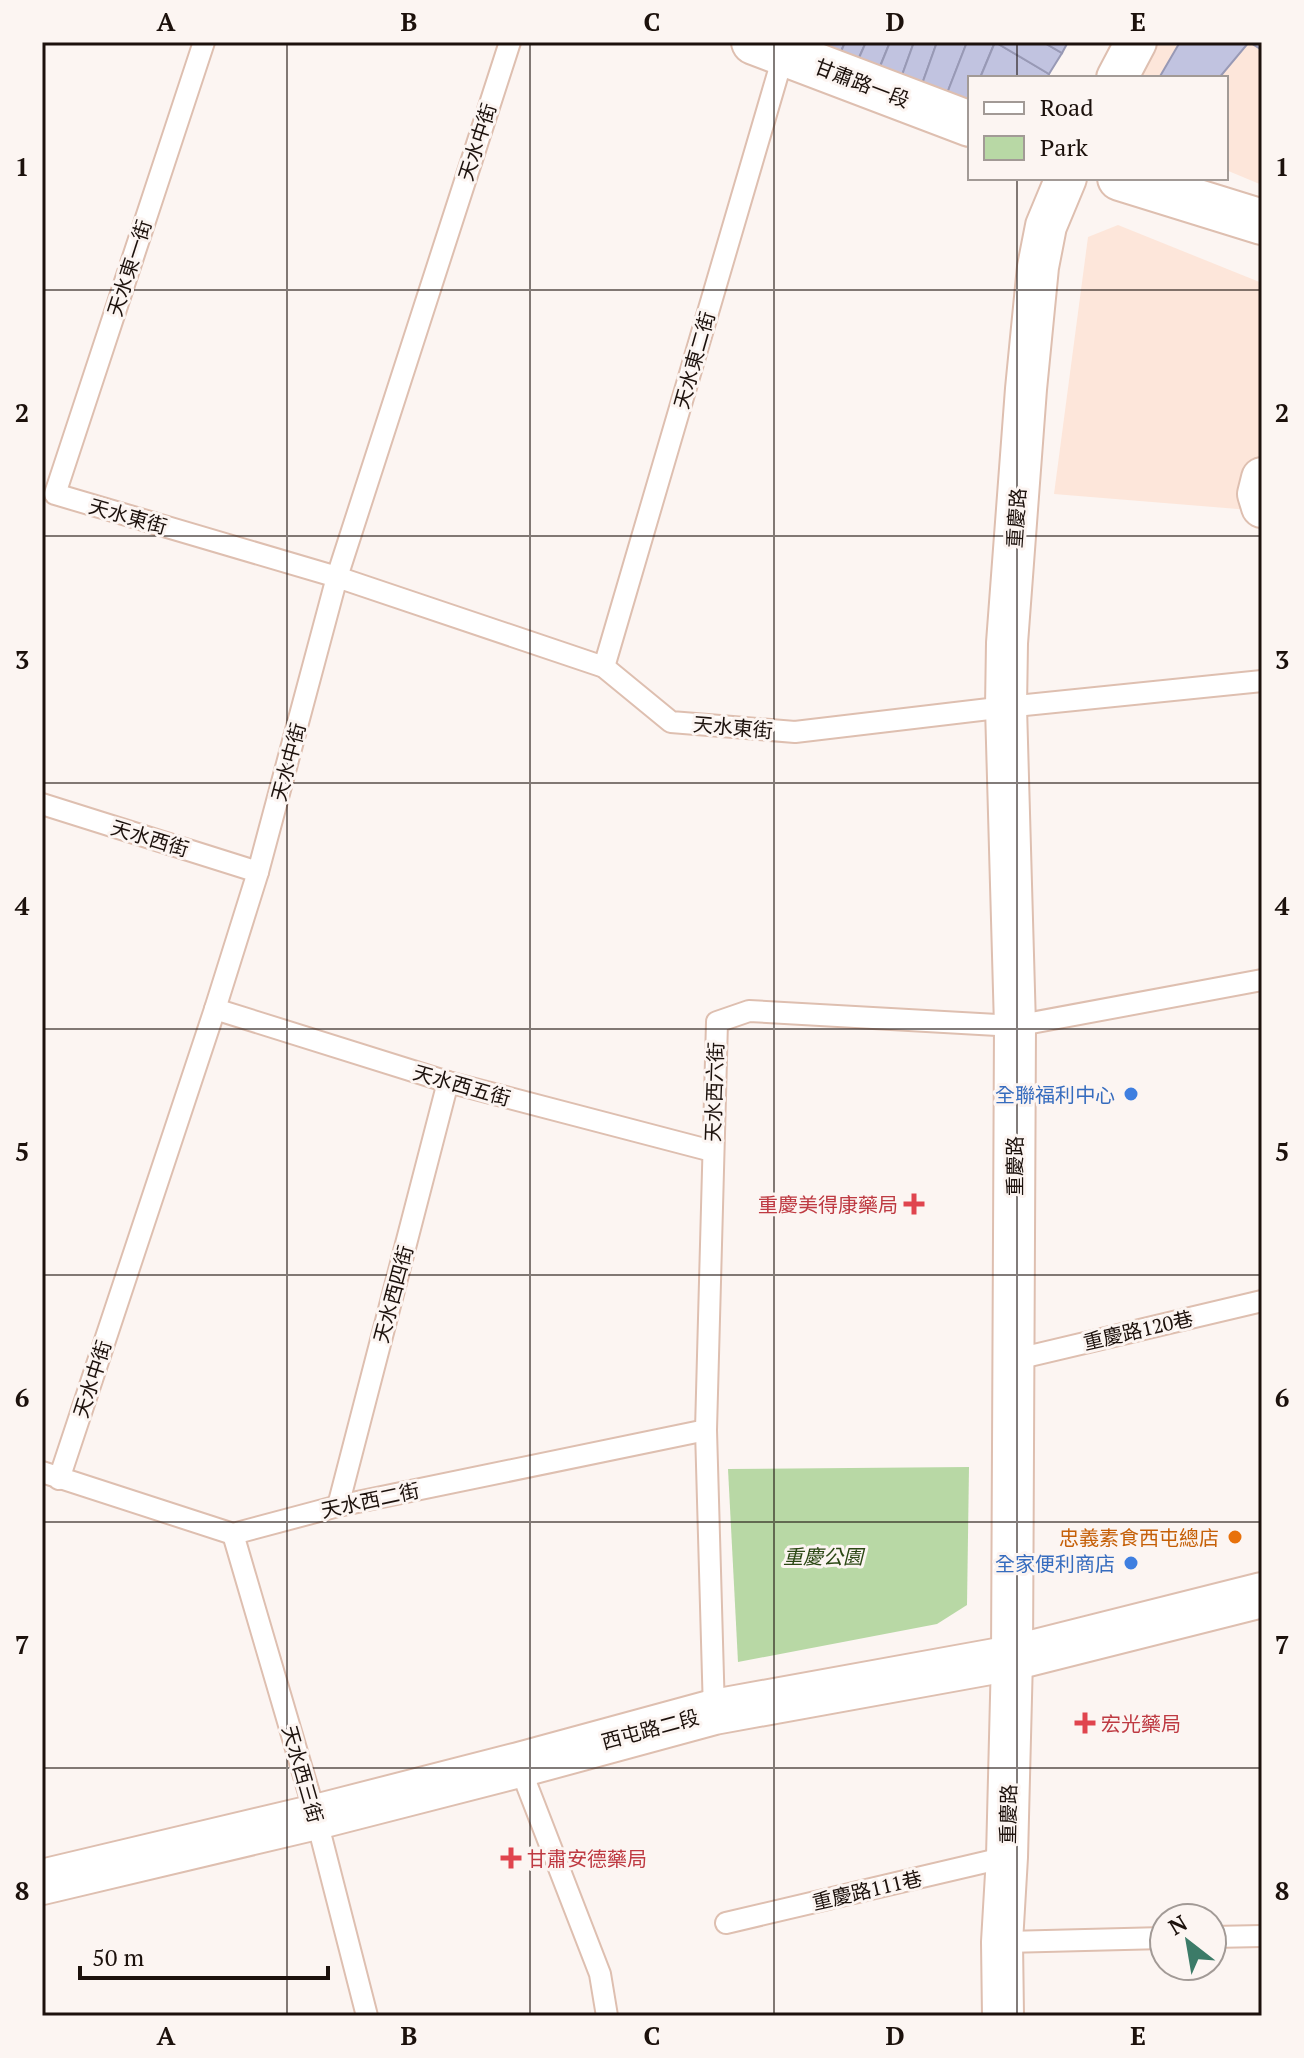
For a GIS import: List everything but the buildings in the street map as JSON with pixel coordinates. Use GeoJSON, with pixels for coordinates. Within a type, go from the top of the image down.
{"type":"FeatureCollection","features":[{"type":"Feature","properties":{"kind":"street"},"geometry":{"type":"LineString","coordinates":[[1118,76],[1136,42]]}},
{"type":"Feature","properties":{"kind":"street","name":"甘肅路一段"},"geometry":{"type":"LineString","coordinates":[[769,48],[968,123]]}},
{"type":"Feature","properties":{"kind":"street","name":"重慶路"},"geometry":{"type":"LineString","coordinates":[[1003,2016],[1002,1942],[1012,1658],[1015,1026],[1007,643],[1038,267],[1046,226],[1065,180]]}},
{"type":"Feature","properties":{"kind":"street"},"geometry":{"type":"LineString","coordinates":[[1126,180],[1262,222]]}},
{"type":"Feature","properties":{"kind":"street"},"geometry":{"type":"LineString","coordinates":[[1262,478],[1258,494],[1262,507]]}},
{"type":"Feature","properties":{"kind":"street","name":"西屯路二段"},"geometry":{"type":"LineString","coordinates":[[42,1882],[316,1817],[714,1712],[1012,1658],[1262,1595]]}},
{"type":"Feature","properties":{"kind":"lane","name":"天水東一街"},"geometry":{"type":"LineString","coordinates":[[55,494],[204,42]]}},
{"type":"Feature","properties":{"kind":"lane","name":"天水中街"},"geometry":{"type":"LineString","coordinates":[[50,1475],[215,1009],[258,872],[337,577],[510,42]]}},
{"type":"Feature","properties":{"kind":"lane","name":"天水東二街"},"geometry":{"type":"LineString","coordinates":[[604,667],[769,48]]}},
{"type":"Feature","properties":{"kind":"lane","name":"天水東街"},"geometry":{"type":"LineString","coordinates":[[55,494],[337,577],[604,667],[671,722],[795,732],[1262,681]]}},
{"type":"Feature","properties":{"kind":"lane","name":"天水西街"},"geometry":{"type":"LineString","coordinates":[[42,804],[258,872]]}},
{"type":"Feature","properties":{"kind":"lane","name":"天水西六街"},"geometry":{"type":"LineString","coordinates":[[714,1712],[706,1430],[717,1022],[749,1011],[1015,1026],[1262,980]]}},
{"type":"Feature","properties":{"kind":"lane","name":"天水西五街"},"geometry":{"type":"LineString","coordinates":[[215,1009],[448,1082],[712,1151]]}},
{"type":"Feature","properties":{"kind":"lane","name":"天水西四街"},"geometry":{"type":"LineString","coordinates":[[338,1506],[448,1082]]}},
{"type":"Feature","properties":{"kind":"lane","name":"重慶路120巷"},"geometry":{"type":"LineString","coordinates":[[1013,1360],[1262,1301]]}},
{"type":"Feature","properties":{"kind":"lane","name":"天水西二街"},"geometry":{"type":"LineString","coordinates":[[233,1534],[338,1506],[706,1430]]}},
{"type":"Feature","properties":{"kind":"lane"},"geometry":{"type":"LineString","coordinates":[[50,1475],[233,1534]]}},
{"type":"Feature","properties":{"kind":"lane","name":"天水西三街"},"geometry":{"type":"LineString","coordinates":[[233,1534],[316,1817],[367,2016]]}},
{"type":"Feature","properties":{"kind":"lane"},"geometry":{"type":"LineString","coordinates":[[519,1765],[600,1974],[607,2016]]}},
{"type":"Feature","properties":{"kind":"lane","name":"重慶路111巷"},"geometry":{"type":"LineString","coordinates":[[726,1923],[1007,1857]]}},
{"type":"Feature","properties":{"kind":"lane"},"geometry":{"type":"LineString","coordinates":[[1228,1937],[1262,1936]]}},
{"type":"Feature","properties":{"kind":"lane"},"geometry":{"type":"LineString","coordinates":[[1002,1942],[1148,1938]]}},
{"type":"Feature","properties":{"kind":"shaded area"},"geometry":{"type":"Polygon","coordinates":[[[1158,42],[1262,42],[1262,185],[1228,171],[1228,76],[1139,76],[1158,42]]]}},
{"type":"Feature","properties":{"kind":"shaded area"},"geometry":{"type":"Polygon","coordinates":[[[1118,225],[1262,283],[1262,447],[1250,510],[1054,494],[1088,237],[1118,225]]]}},
{"type":"Feature","properties":{"kind":"green space","name":"重慶公園"},"geometry":{"type":"Polygon","coordinates":[[[969,1467],[967,1605],[937,1624],[738,1662],[728,1469],[969,1467]]]}},
{"type":"Feature","properties":{"kind":"place","name":"全聯福利中心"},"geometry":{"type":"Point","coordinates":[1131,1094]}},
{"type":"Feature","properties":{"kind":"place","name":"重慶美得康藥局"},"geometry":{"type":"Point","coordinates":[914,1204]}},
{"type":"Feature","properties":{"kind":"place","name":"忠義素食西屯總店"},"geometry":{"type":"Point","coordinates":[1235,1537]}},
{"type":"Feature","properties":{"kind":"place","name":"全家便利商店"},"geometry":{"type":"Point","coordinates":[1131,1563]}},
{"type":"Feature","properties":{"kind":"place","name":"宏光藥局"},"geometry":{"type":"Point","coordinates":[1085,1723]}},
{"type":"Feature","properties":{"kind":"place","name":"甘肅安德藥局"},"geometry":{"type":"Point","coordinates":[511,1858]}}]}
